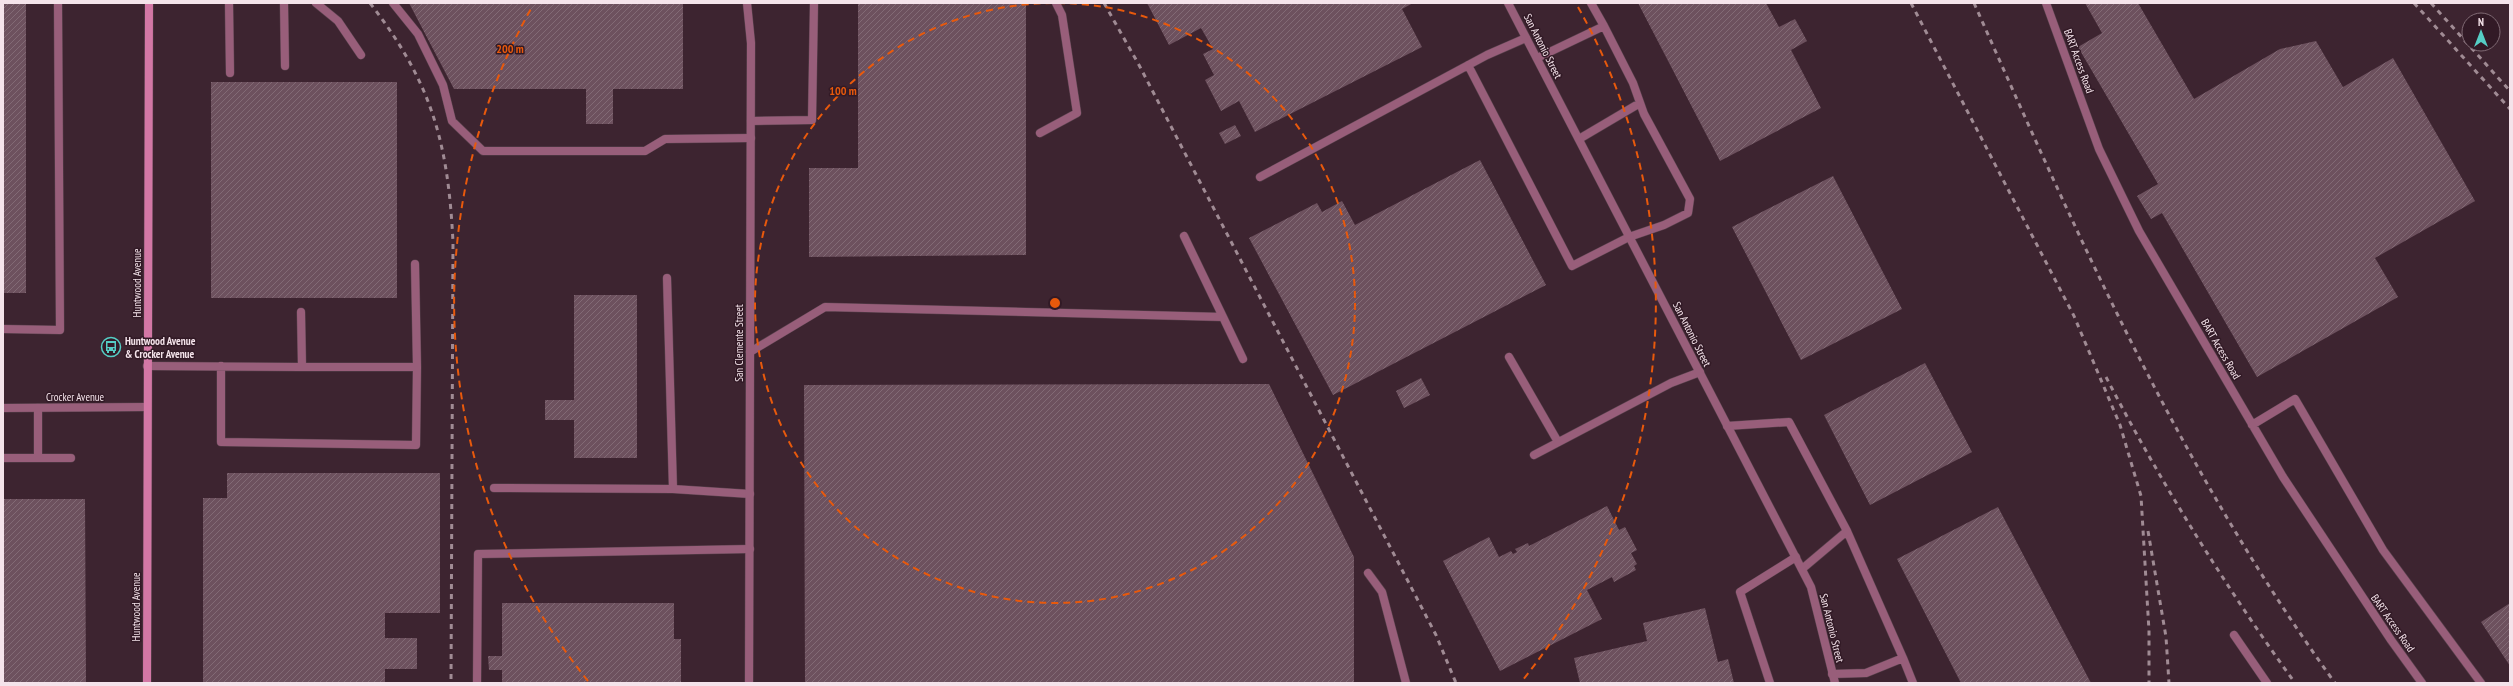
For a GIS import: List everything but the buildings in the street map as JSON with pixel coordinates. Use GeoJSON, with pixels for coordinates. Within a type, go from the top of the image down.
{"type":"FeatureCollection","features":[{"type":"Feature","properties":{"kind":"street"},"geometry":{"type":"LineString","coordinates":[[3,329],[60,330],[58,3]]}},
{"type":"Feature","properties":{"kind":"street","name":"Huntwood Avenue"},"geometry":{"type":"LineString","coordinates":[[146,683],[148,3]]}},
{"type":"Feature","properties":{"kind":"street"},"geometry":{"type":"LineString","coordinates":[[229,3],[230,74]]}},
{"type":"Feature","properties":{"kind":"street"},"geometry":{"type":"LineString","coordinates":[[284,3],[285,66]]}},
{"type":"Feature","properties":{"kind":"street"},"geometry":{"type":"LineString","coordinates":[[316,3],[338,22],[362,56]]}},
{"type":"Feature","properties":{"kind":"street"},"geometry":{"type":"LineString","coordinates":[[393,3],[418,34],[443,85],[452,122],[483,152],[645,151],[665,139],[751,138]]}},
{"type":"Feature","properties":{"kind":"street","name":"San Clemente Street"},"geometry":{"type":"LineString","coordinates":[[747,3],[751,43],[750,683]]}},
{"type":"Feature","properties":{"kind":"street"},"geometry":{"type":"LineString","coordinates":[[751,121],[812,120],[814,3]]}},
{"type":"Feature","properties":{"kind":"street"},"geometry":{"type":"LineString","coordinates":[[1040,134],[1077,113],[1062,15],[1056,3]]}},
{"type":"Feature","properties":{"kind":"street","name":"San Antonio Street"},"geometry":{"type":"LineString","coordinates":[[1508,3],[1811,587],[1835,683]]}},
{"type":"Feature","properties":{"kind":"street"},"geometry":{"type":"LineString","coordinates":[[1468,66],[1572,266],[1629,237],[1664,226],[1688,213],[1690,200],[1640,104],[1633,83],[1591,3]]}},
{"type":"Feature","properties":{"kind":"street","name":"BART Access Road"},"geometry":{"type":"LineString","coordinates":[[2046,3],[2111,178],[2139,231],[2252,425],[2334,556],[2422,683]]}},
{"type":"Feature","properties":{"kind":"street"},"geometry":{"type":"LineString","coordinates":[[1537,58],[1604,26]]}},
{"type":"Feature","properties":{"kind":"street"},"geometry":{"type":"LineString","coordinates":[[1260,177],[1468,66],[1526,38]]}},
{"type":"Feature","properties":{"kind":"street"},"geometry":{"type":"LineString","coordinates":[[1579,140],[1640,104]]}},
{"type":"Feature","properties":{"kind":"street"},"geometry":{"type":"LineString","coordinates":[[1184,236],[1243,359]]}},
{"type":"Feature","properties":{"kind":"street"},"geometry":{"type":"LineString","coordinates":[[221,366],[221,442],[416,445],[417,367],[414,264]]}},
{"type":"Feature","properties":{"kind":"street"},"geometry":{"type":"LineString","coordinates":[[667,278],[673,489]]}},
{"type":"Feature","properties":{"kind":"street"},"geometry":{"type":"LineString","coordinates":[[750,352],[825,308],[1223,318]]}},
{"type":"Feature","properties":{"kind":"street"},"geometry":{"type":"LineString","coordinates":[[301,312],[302,367]]}},
{"type":"Feature","properties":{"kind":"street"},"geometry":{"type":"LineString","coordinates":[[1509,357],[1558,442]]}},
{"type":"Feature","properties":{"kind":"street"},"geometry":{"type":"LineString","coordinates":[[147,366],[417,367]]}},
{"type":"Feature","properties":{"kind":"street"},"geometry":{"type":"LineString","coordinates":[[1534,455],[1672,383],[1700,372]]}},
{"type":"Feature","properties":{"kind":"street"},"geometry":{"type":"LineString","coordinates":[[2252,425],[2295,400],[2383,550],[2481,683]]}},
{"type":"Feature","properties":{"kind":"street","name":"Crocker Avenue"},"geometry":{"type":"LineString","coordinates":[[3,408],[147,408]]}},
{"type":"Feature","properties":{"kind":"street"},"geometry":{"type":"LineString","coordinates":[[38,408],[38,458]]}},
{"type":"Feature","properties":{"kind":"street"},"geometry":{"type":"LineString","coordinates":[[1727,426],[1789,422],[1847,531],[1904,658],[1913,683]]}},
{"type":"Feature","properties":{"kind":"street"},"geometry":{"type":"LineString","coordinates":[[3,458],[71,458]]}},
{"type":"Feature","properties":{"kind":"street"},"geometry":{"type":"LineString","coordinates":[[494,488],[673,489],[750,494]]}},
{"type":"Feature","properties":{"kind":"street"},"geometry":{"type":"LineString","coordinates":[[1802,569],[1847,531]]}},
{"type":"Feature","properties":{"kind":"street"},"geometry":{"type":"LineString","coordinates":[[477,683],[478,554],[750,549]]}},
{"type":"Feature","properties":{"kind":"street"},"geometry":{"type":"LineString","coordinates":[[1770,683],[1740,592],[1796,557]]}},
{"type":"Feature","properties":{"kind":"street"},"geometry":{"type":"LineString","coordinates":[[1368,573],[1382,592],[1406,683]]}},
{"type":"Feature","properties":{"kind":"street"},"geometry":{"type":"LineString","coordinates":[[2234,635],[2268,683]]}},
{"type":"Feature","properties":{"kind":"street"},"geometry":{"type":"LineString","coordinates":[[1832,674],[1866,673],[1904,658]]}},
{"type":"Feature","properties":{"kind":"railway"},"geometry":{"type":"LineString","coordinates":[[370,3],[391,32],[422,87],[433,115],[441,144],[451,206],[453,242],[451,683]]}},
{"type":"Feature","properties":{"kind":"railway"},"geometry":{"type":"LineString","coordinates":[[1104,3],[1139,65],[1436,635],[1456,683]]}},
{"type":"Feature","properties":{"kind":"railway"},"geometry":{"type":"LineString","coordinates":[[1911,3],[2074,316],[2120,425],[2141,496],[2149,631],[2149,683]]}},
{"type":"Feature","properties":{"kind":"railway"},"geometry":{"type":"LineString","coordinates":[[1974,3],[2053,180],[2094,267],[2136,352],[2181,437],[2229,520],[2280,602],[2335,683]]}},
{"type":"Feature","properties":{"kind":"railway"},"geometry":{"type":"LineString","coordinates":[[2414,3],[2510,109]]}},
{"type":"Feature","properties":{"kind":"railway"},"geometry":{"type":"LineString","coordinates":[[2431,3],[2510,91]]}},
{"type":"Feature","properties":{"kind":"railway"},"geometry":{"type":"LineString","coordinates":[[2106,377],[2149,456],[2219,572],[2295,683]]}},
{"type":"Feature","properties":{"kind":"railway"},"geometry":{"type":"LineString","coordinates":[[2148,531],[2166,637],[2169,683]]}},
{"type":"Feature","properties":{"kind":"place","name":"Huntwood Avenue & Crocker Avenue"},"geometry":{"type":"Point","coordinates":[111,347]}}]}
